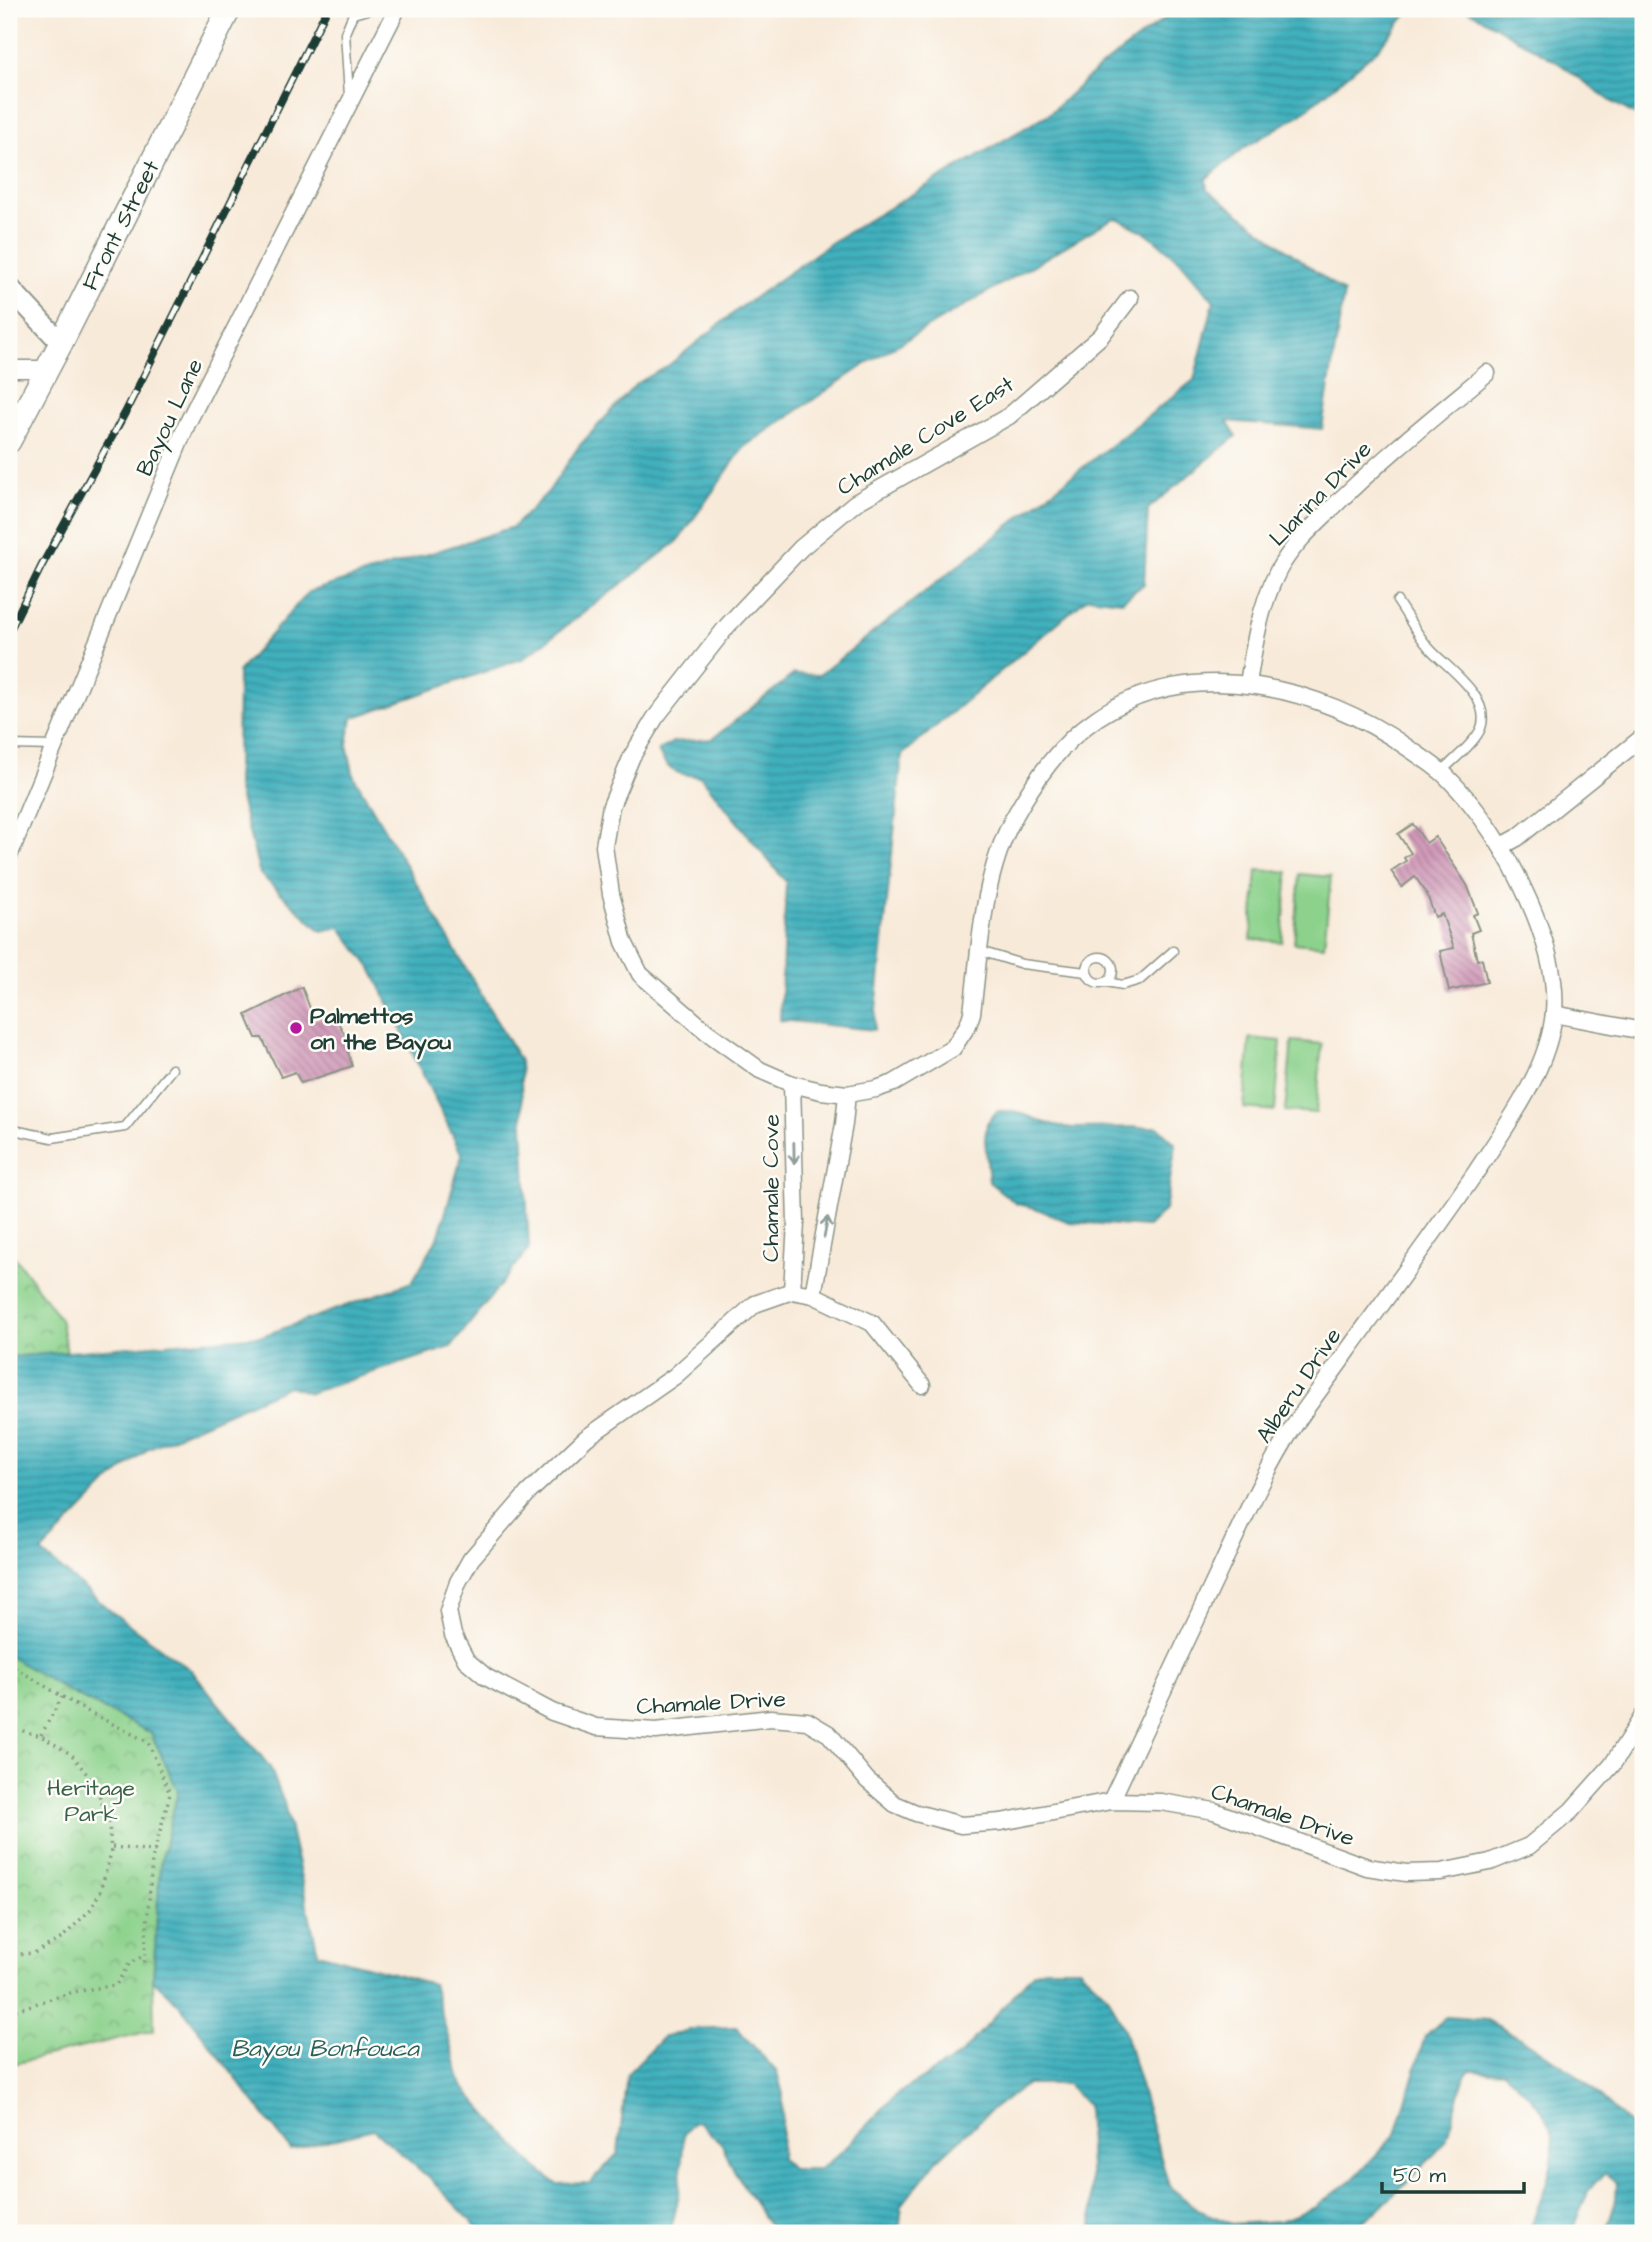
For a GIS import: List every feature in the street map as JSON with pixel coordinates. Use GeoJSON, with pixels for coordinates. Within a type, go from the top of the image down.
{"type":"FeatureCollection","features":[{"type":"Feature","properties":{"kind":"main road","name":"Front Street"},"geometry":{"type":"LineString","coordinates":[[9,441],[229,9]]}},
{"type":"Feature","properties":{"kind":"street","name":"Bayou Lane"},"geometry":{"type":"LineString","coordinates":[[9,856],[187,424],[397,9]]}},
{"type":"Feature","properties":{"kind":"street"},"geometry":{"type":"LineString","coordinates":[[9,287],[61,343]]}},
{"type":"Feature","properties":{"kind":"street","name":"Chamale Cove East"},"geometry":{"type":"LineString","coordinates":[[1130,298],[1101,336],[1009,416],[855,503],[801,548],[728,625],[654,718],[632,756],[611,806],[604,846],[611,894],[624,942],[640,974],[706,1032],[760,1070],[792,1084],[847,1094],[894,1083],[953,1048],[968,1025],[985,908],[995,867],[1013,821],[1040,775],[1081,730],[1117,706],[1178,686],[1248,684],[1300,695],[1353,715],[1399,742],[1441,772],[1464,795],[1502,846],[1534,913],[1546,948],[1553,984],[1554,1014]]}},
{"type":"Feature","properties":{"kind":"street"},"geometry":{"type":"LineString","coordinates":[[9,369],[45,369]]}},
{"type":"Feature","properties":{"kind":"street","name":"Llarina Drive"},"geometry":{"type":"LineString","coordinates":[[1248,684],[1256,633],[1265,601],[1278,570],[1292,550],[1362,478],[1487,373]]}},
{"type":"Feature","properties":{"kind":"street"},"geometry":{"type":"LineString","coordinates":[[1502,846],[1517,838],[1643,737]]}},
{"type":"Feature","properties":{"kind":"street"},"geometry":{"type":"LineString","coordinates":[[1554,1014],[1643,1031]]}},
{"type":"Feature","properties":{"kind":"street","name":"Alberu Drive"},"geometry":{"type":"LineString","coordinates":[[1111,1801],[1253,1498],[1293,1427],[1455,1202],[1524,1097],[1537,1070],[1554,1014]]}},
{"type":"Feature","properties":{"kind":"street","name":"Chamale Cove"},"geometry":{"type":"LineString","coordinates":[[792,1084],[796,1223],[792,1291]]}},
{"type":"Feature","properties":{"kind":"street"},"geometry":{"type":"LineString","coordinates":[[813,1294],[847,1094]]}},
{"type":"Feature","properties":{"kind":"street","name":"Chamale Drive"},"geometry":{"type":"LineString","coordinates":[[922,1385],[872,1323],[813,1294],[792,1291],[755,1304],[674,1376],[586,1438],[528,1493],[471,1559],[458,1582],[448,1611],[453,1635],[466,1660],[486,1677],[552,1712],[596,1727],[656,1731],[771,1718],[807,1721],[829,1734],[867,1780],[895,1804],[916,1813],[961,1825],[1001,1822],[1111,1801],[1161,1802],[1214,1811],[1367,1867],[1406,1873],[1441,1872],[1490,1862],[1529,1846],[1571,1811],[1612,1765],[1643,1716]]}},
{"type":"Feature","properties":{"kind":"lane"},"geometry":{"type":"LineString","coordinates":[[349,103],[345,33],[353,14],[371,9]]}},
{"type":"Feature","properties":{"kind":"lane"},"geometry":{"type":"LineString","coordinates":[[1398,601],[1430,649],[1473,691],[1482,712],[1483,724],[1479,734],[1441,772]]}},
{"type":"Feature","properties":{"kind":"lane"},"geometry":{"type":"LineString","coordinates":[[9,745],[54,746]]}},
{"type":"Feature","properties":{"kind":"lane"},"geometry":{"type":"LineString","coordinates":[[980,951],[1022,964],[1086,972]]}},
{"type":"Feature","properties":{"kind":"lane"},"geometry":{"type":"LineString","coordinates":[[1106,982],[1113,972],[1108,960],[1095,958],[1088,963],[1086,972],[1093,982],[1123,985],[1140,981],[1173,951]]}},
{"type":"Feature","properties":{"kind":"lane"},"geometry":{"type":"LineString","coordinates":[[9,1129],[52,1138],[125,1127],[172,1069]]}},
{"type":"Feature","properties":{"kind":"path"},"geometry":{"type":"LineString","coordinates":[[9,1664],[62,1697],[148,1742],[170,1794],[152,1860],[144,1963]]}},
{"type":"Feature","properties":{"kind":"path"},"geometry":{"type":"LineString","coordinates":[[41,1736],[62,1697]]}},
{"type":"Feature","properties":{"kind":"path"},"geometry":{"type":"LineString","coordinates":[[9,1727],[41,1736],[72,1755],[96,1786],[109,1822],[111,1853],[100,1892],[90,1909],[62,1938],[34,1953],[9,1955]]}},
{"type":"Feature","properties":{"kind":"path"},"geometry":{"type":"LineString","coordinates":[[110,1847],[155,1851]]}},
{"type":"Feature","properties":{"kind":"path"},"geometry":{"type":"LineString","coordinates":[[9,2012],[73,1992],[116,1985],[129,1964],[145,1955]]}},
{"type":"Feature","properties":{"kind":"green space"},"geometry":{"type":"Polygon","coordinates":[[[1257,870],[1288,872],[1282,942],[1251,939],[1257,870]]]}},
{"type":"Feature","properties":{"kind":"green space"},"geometry":{"type":"Polygon","coordinates":[[[1300,874],[1331,877],[1324,946],[1294,943],[1300,874]]]}},
{"type":"Feature","properties":{"kind":"green space"},"geometry":{"type":"Polygon","coordinates":[[[1250,1038],[1281,1041],[1275,1111],[1244,1108],[1250,1038]]]}},
{"type":"Feature","properties":{"kind":"green space"},"geometry":{"type":"Polygon","coordinates":[[[1292,1041],[1322,1044],[1316,1113],[1285,1111],[1292,1041]]]}},
{"type":"Feature","properties":{"kind":"green space"},"geometry":{"type":"Polygon","coordinates":[[[9,1249],[60,1319],[67,1352],[9,1357],[9,1249]]]}},
{"type":"Feature","properties":{"kind":"green space","name":"Heritage Park"},"geometry":{"type":"Polygon","coordinates":[[[9,1656],[70,1692],[151,1733],[178,1791],[160,1866],[153,1980],[154,2030],[9,2065],[9,1656]]]}},
{"type":"Feature","properties":{"kind":"water","name":"Bayou Bonfouca"},"geometry":{"type":"Polygon","coordinates":[[[1174,9],[1411,9],[1377,50],[1301,114],[1244,148],[1206,179],[1207,189],[1344,293],[1322,429],[1227,421],[1236,436],[1148,509],[1144,584],[1122,601],[1088,597],[902,755],[874,1030],[780,1020],[786,882],[701,777],[670,769],[658,751],[673,742],[712,739],[794,674],[819,675],[1194,380],[1214,301],[1180,261],[1148,234],[1117,218],[1112,219],[867,363],[744,447],[678,541],[524,658],[352,718],[347,744],[354,777],[520,1061],[529,1249],[451,1347],[310,1393],[289,1386],[149,1448],[111,1480],[41,1552],[112,1612],[192,1671],[270,1767],[284,1803],[318,1953],[433,1984],[462,2086],[530,2162],[557,2184],[590,2183],[618,2153],[627,2074],[663,2037],[693,2029],[736,2027],[777,2072],[783,2094],[781,2159],[791,2169],[819,2169],[836,2157],[897,2094],[960,2055],[1034,1972],[1047,1968],[1079,1968],[1108,1996],[1124,2029],[1169,2186],[1198,2210],[1232,2224],[1280,2221],[1316,2207],[1353,2179],[1396,2134],[1425,2036],[1446,2017],[1487,2020],[1529,2043],[1582,2079],[1643,2137],[1643,2233],[1606,2233],[1616,2199],[1617,2183],[1605,2173],[1588,2191],[1571,2233],[1528,2233],[1546,2186],[1553,2154],[1548,2123],[1536,2103],[1505,2072],[1470,2070],[1465,2076],[1446,2140],[1377,2211],[1346,2233],[1093,2233],[1087,2105],[1067,2084],[1027,2084],[989,2112],[937,2160],[902,2205],[899,2233],[774,2233],[734,2171],[722,2145],[699,2122],[694,2122],[684,2133],[679,2196],[670,2233],[483,2233],[428,2177],[373,2129],[291,2150],[178,2003],[153,1980],[160,1866],[178,1791],[151,1733],[70,1692],[9,1656],[9,1357],[262,1336],[412,1282],[439,1235],[462,1155],[371,968],[340,927],[321,931],[260,874],[237,787],[238,672],[308,592],[513,527],[548,492],[579,446],[636,384],[669,365],[741,307],[838,238],[1050,113],[1096,70],[1174,9]]]}},
{"type":"Feature","properties":{"kind":"water"},"geometry":{"type":"Polygon","coordinates":[[[1466,9],[1643,9],[1643,119],[1612,102],[1560,64],[1466,9]]]}},
{"type":"Feature","properties":{"kind":"water"},"geometry":{"type":"Polygon","coordinates":[[[997,1111],[1015,1111],[1046,1123],[1070,1128],[1158,1127],[1176,1144],[1165,1210],[1148,1227],[1069,1222],[1035,1208],[1017,1204],[989,1182],[985,1139],[987,1123],[997,1111]]]}},
{"type":"Feature","properties":{"kind":"building"},"geometry":{"type":"Polygon","coordinates":[[[1413,824],[1426,843],[1435,837],[1467,885],[1478,913],[1473,915],[1479,930],[1471,933],[1477,960],[1482,959],[1487,982],[1449,991],[1440,951],[1454,948],[1442,914],[1435,917],[1426,892],[1415,877],[1402,887],[1391,871],[1406,861],[1404,858],[1411,853],[1398,834],[1413,824]]]}},
{"type":"Feature","properties":{"kind":"building","name":"Palmettos on the Bayou"},"geometry":{"type":"Polygon","coordinates":[[[302,987],[314,1019],[333,1013],[346,1037],[344,1038],[352,1066],[301,1083],[295,1072],[281,1077],[262,1038],[256,1038],[246,1015],[302,987]]]}},
{"type":"Feature","properties":{"kind":"railway"},"geometry":{"type":"LineString","coordinates":[[9,632],[41,567],[125,413],[327,9]]}},
{"type":"Feature","properties":{"kind":"place","name":"Palmettos on the Bayou"},"geometry":{"type":"Point","coordinates":[296,1028]}}]}
